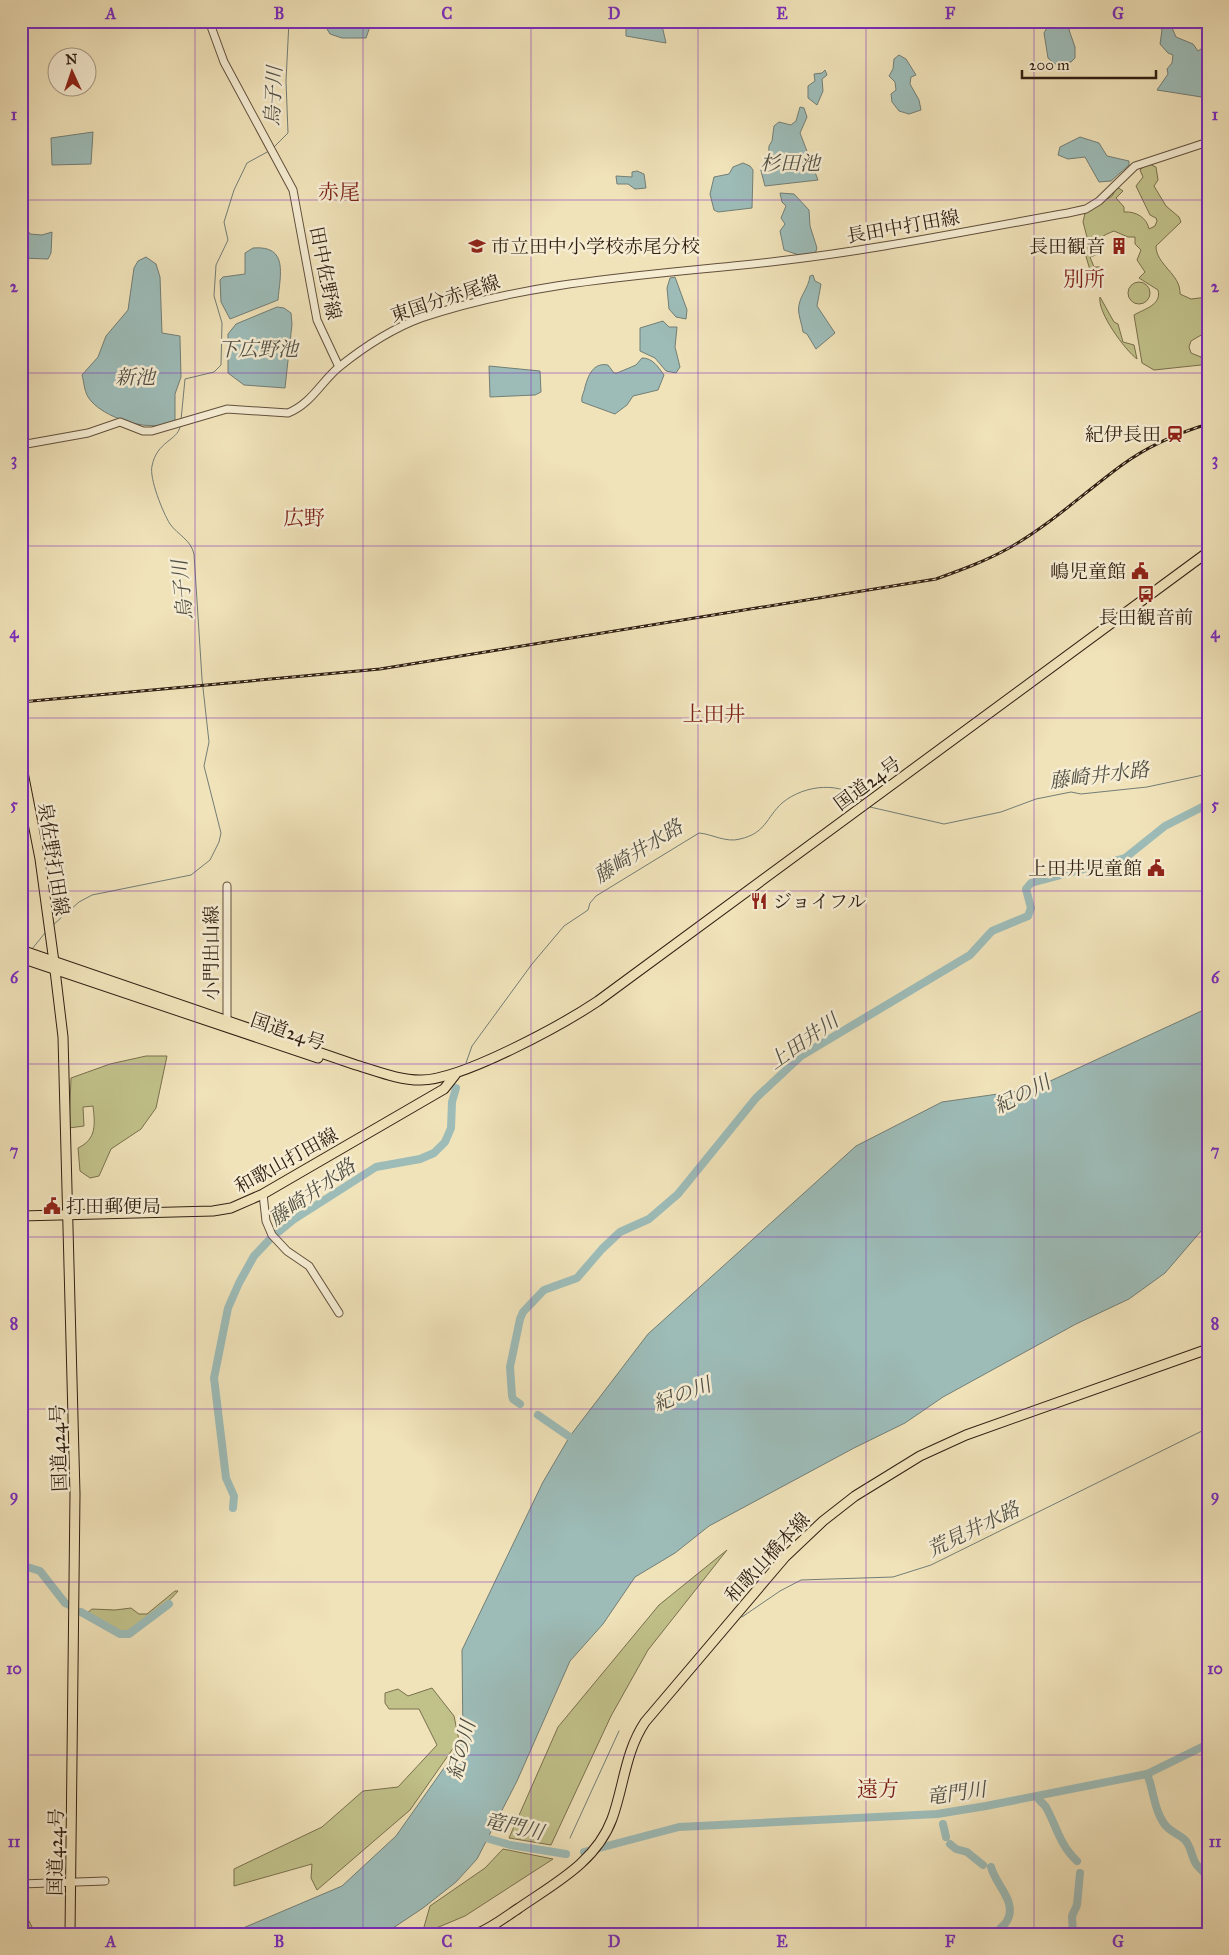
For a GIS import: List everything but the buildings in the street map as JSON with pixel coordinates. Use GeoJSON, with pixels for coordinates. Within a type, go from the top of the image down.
{"type":"FeatureCollection","features":[{"type":"Feature","properties":{"kind":"main road","name":"国道24号"},"geometry":{"type":"LineString","coordinates":[[55,966],[398,1084],[416,1086],[454,1078],[541,1033],[595,1002],[1208,552]]}},
{"type":"Feature","properties":{"kind":"main road","name":"泉佐野打田線"},"geometry":{"type":"LineString","coordinates":[[21,762],[40,859],[55,966]]}},
{"type":"Feature","properties":{"kind":"main road","name":"国道24号"},"geometry":{"type":"LineString","coordinates":[[21,950],[26,957],[227,1020],[396,1077],[420,1080],[454,1078]]}},
{"type":"Feature","properties":{"kind":"main road","name":"国道424号"},"geometry":{"type":"LineString","coordinates":[[55,966],[63,1038],[66,1215],[76,1549],[70,1934]]}},
{"type":"Feature","properties":{"kind":"main road","name":"和歌山打田線"},"geometry":{"type":"LineString","coordinates":[[21,1216],[213,1211],[231,1208],[262,1194],[444,1089],[454,1078]]}},
{"type":"Feature","properties":{"kind":"main road","name":"和歌山橋本線"},"geometry":{"type":"LineString","coordinates":[[476,1934],[495,1924],[578,1867],[604,1836],[614,1812],[628,1753],[644,1722],[785,1557],[847,1502],[920,1456],[966,1435],[1208,1350]]}},
{"type":"Feature","properties":{"kind":"street","name":"田中佐野線"},"geometry":{"type":"LineString","coordinates":[[209,21],[224,62],[293,190],[317,320],[339,367]]}},
{"type":"Feature","properties":{"kind":"street","name":"長田中打田線"},"geometry":{"type":"LineString","coordinates":[[583,283],[849,253],[1086,209],[1098,201],[1135,166],[1208,142]]}},
{"type":"Feature","properties":{"kind":"street","name":"東国分赤尾線"},"geometry":{"type":"LineString","coordinates":[[21,445],[88,433],[120,422],[143,431],[152,431],[227,409],[288,413],[314,395],[339,367],[395,327],[483,299],[539,288],[583,283]]}},
{"type":"Feature","properties":{"kind":"street","name":"小門出山線"},"geometry":{"type":"LineString","coordinates":[[227,886],[227,1020]]}},
{"type":"Feature","properties":{"kind":"street"},"geometry":{"type":"LineString","coordinates":[[262,1194],[266,1220],[272,1235],[287,1251],[309,1266],[339,1313]]}},
{"type":"Feature","properties":{"kind":"street"},"geometry":{"type":"LineString","coordinates":[[21,1884],[71,1887],[106,1881]]}},
{"type":"Feature","properties":{"kind":"green space"},"geometry":{"type":"Polygon","coordinates":[[[1147,163],[1156,167],[1158,180],[1154,186],[1166,206],[1179,217],[1181,222],[1156,246],[1157,253],[1177,281],[1180,294],[1191,299],[1208,297],[1208,331],[1191,341],[1189,347],[1191,353],[1201,357],[1203,363],[1201,365],[1154,370],[1142,363],[1134,315],[1155,303],[1159,295],[1158,290],[1139,278],[1145,272],[1137,260],[1141,250],[1135,244],[1135,237],[1128,237],[1114,231],[1098,240],[1093,250],[1099,250],[1099,254],[1090,257],[1094,267],[1100,267],[1100,269],[1090,270],[1082,243],[1087,237],[1083,222],[1085,213],[1112,196],[1117,187],[1123,191],[1116,198],[1124,207],[1124,212],[1140,216],[1146,222],[1149,229],[1155,226],[1156,218],[1150,215],[1136,186],[1143,177],[1140,170],[1147,163]]]}},
{"type":"Feature","properties":{"kind":"green space"},"geometry":{"type":"Polygon","coordinates":[[[1135,282],[1143,282],[1150,289],[1150,297],[1143,304],[1135,304],[1128,297],[1128,289],[1135,282]]]}},
{"type":"Feature","properties":{"kind":"green space"},"geometry":{"type":"Polygon","coordinates":[[[1100,297],[1114,322],[1118,324],[1123,342],[1134,345],[1137,359],[1119,339],[1107,321],[1100,304],[1100,297]]]}},
{"type":"Feature","properties":{"kind":"green space"},"geometry":{"type":"Polygon","coordinates":[[[146,1056],[167,1056],[156,1108],[141,1129],[111,1149],[99,1176],[90,1178],[80,1171],[78,1148],[92,1136],[94,1125],[93,1106],[83,1107],[84,1126],[69,1128],[71,1078],[110,1064],[146,1056]]]}},
{"type":"Feature","properties":{"kind":"green space"},"geometry":{"type":"Polygon","coordinates":[[[727,1550],[648,1650],[611,1716],[551,1845],[509,1838],[558,1727],[659,1605],[727,1550]]]}},
{"type":"Feature","properties":{"kind":"green space"},"geometry":{"type":"Polygon","coordinates":[[[175,1591],[178,1591],[160,1609],[128,1631],[113,1630],[87,1613],[92,1609],[115,1610],[131,1608],[139,1614],[147,1614],[175,1591]]]}},
{"type":"Feature","properties":{"kind":"green space"},"geometry":{"type":"Polygon","coordinates":[[[432,1688],[454,1716],[459,1740],[410,1810],[317,1890],[311,1878],[312,1864],[234,1886],[234,1869],[322,1827],[363,1791],[398,1787],[437,1745],[419,1709],[389,1709],[385,1703],[385,1693],[398,1689],[408,1696],[432,1688]]]}},
{"type":"Feature","properties":{"kind":"green space"},"geometry":{"type":"Polygon","coordinates":[[[503,1849],[553,1859],[465,1916],[422,1934],[430,1906],[485,1868],[503,1849]]]}},
{"type":"Feature","properties":{"kind":"green space"},"geometry":{"type":"Polygon","coordinates":[[[21,1909],[23,1909],[35,1933],[21,1932],[21,1909]]]}},
{"type":"Feature","properties":{"kind":"water"},"geometry":{"type":"Polygon","coordinates":[[[322,21],[372,21],[366,38],[342,38],[330,34],[322,21]]]}},
{"type":"Feature","properties":{"kind":"water"},"geometry":{"type":"Polygon","coordinates":[[[637,21],[661,21],[666,43],[626,36],[626,27],[637,21]]]}},
{"type":"Feature","properties":{"kind":"water"},"geometry":{"type":"Polygon","coordinates":[[[1051,21],[1072,21],[1069,30],[1075,47],[1075,58],[1071,62],[1055,64],[1048,58],[1044,33],[1051,21]]]}},
{"type":"Feature","properties":{"kind":"water"},"geometry":{"type":"Polygon","coordinates":[[[1156,21],[1169,21],[1176,37],[1193,44],[1198,51],[1208,44],[1208,62],[1203,71],[1208,80],[1208,98],[1157,90],[1168,74],[1167,69],[1172,63],[1173,55],[1168,53],[1160,44],[1162,30],[1156,21]]]}},
{"type":"Feature","properties":{"kind":"water"},"geometry":{"type":"Polygon","coordinates":[[[899,55],[906,59],[916,75],[911,77],[910,84],[919,100],[921,110],[909,114],[899,111],[892,102],[891,94],[896,90],[895,82],[889,76],[893,69],[894,59],[899,55]]]}},
{"type":"Feature","properties":{"kind":"water"},"geometry":{"type":"Polygon","coordinates":[[[825,70],[827,75],[822,79],[823,91],[817,105],[808,98],[808,86],[815,81],[814,74],[822,73],[825,70]]]}},
{"type":"Feature","properties":{"kind":"water","name":"杉田池"},"geometry":{"type":"Polygon","coordinates":[[[800,107],[804,108],[807,117],[800,133],[818,180],[765,186],[760,167],[768,165],[769,146],[772,141],[774,126],[779,122],[791,125],[796,121],[800,107]]]}},
{"type":"Feature","properties":{"kind":"water"},"geometry":{"type":"Polygon","coordinates":[[[93,132],[91,164],[52,165],[51,138],[93,132]]]}},
{"type":"Feature","properties":{"kind":"water"},"geometry":{"type":"Polygon","coordinates":[[[1080,137],[1099,143],[1107,156],[1129,161],[1129,165],[1111,181],[1099,182],[1085,157],[1068,159],[1058,155],[1060,147],[1080,137]]]}},
{"type":"Feature","properties":{"kind":"water"},"geometry":{"type":"Polygon","coordinates":[[[743,163],[750,166],[753,170],[752,208],[718,212],[714,210],[710,194],[714,177],[729,174],[733,167],[743,163]]]}},
{"type":"Feature","properties":{"kind":"water"},"geometry":{"type":"Polygon","coordinates":[[[637,171],[644,174],[646,188],[635,189],[628,184],[617,184],[616,176],[632,177],[632,172],[637,171]]]}},
{"type":"Feature","properties":{"kind":"water"},"geometry":{"type":"Polygon","coordinates":[[[780,193],[794,194],[809,210],[810,226],[817,248],[815,254],[799,255],[784,250],[780,231],[785,224],[781,218],[786,206],[782,202],[780,193]]]}},
{"type":"Feature","properties":{"kind":"water"},"geometry":{"type":"Polygon","coordinates":[[[21,203],[23,223],[30,234],[42,235],[52,232],[51,253],[48,259],[21,258],[21,203]]]}},
{"type":"Feature","properties":{"kind":"water"},"geometry":{"type":"Polygon","coordinates":[[[253,248],[264,248],[272,251],[277,257],[280,264],[278,300],[230,319],[221,302],[220,280],[223,277],[245,274],[245,253],[253,248]]]}},
{"type":"Feature","properties":{"kind":"water","name":"新池"},"geometry":{"type":"Polygon","coordinates":[[[146,257],[156,264],[160,277],[162,333],[180,336],[181,377],[175,394],[175,420],[154,426],[128,422],[104,412],[88,397],[82,375],[98,357],[106,336],[128,310],[134,268],[138,261],[146,257]]]}},
{"type":"Feature","properties":{"kind":"water"},"geometry":{"type":"Polygon","coordinates":[[[813,275],[815,281],[821,284],[817,306],[835,333],[816,349],[807,334],[803,332],[799,311],[801,298],[810,276],[813,275]]]}},
{"type":"Feature","properties":{"kind":"water"},"geometry":{"type":"Polygon","coordinates":[[[675,277],[687,310],[686,319],[676,317],[669,309],[667,288],[670,278],[675,277]]]}},
{"type":"Feature","properties":{"kind":"water","name":"下広野池"},"geometry":{"type":"Polygon","coordinates":[[[277,307],[284,308],[291,313],[292,324],[285,388],[244,385],[228,373],[228,334],[236,324],[277,307]]]}},
{"type":"Feature","properties":{"kind":"water"},"geometry":{"type":"Polygon","coordinates":[[[663,321],[669,327],[677,327],[675,347],[680,367],[676,373],[666,371],[655,358],[640,351],[640,328],[663,321]]]}},
{"type":"Feature","properties":{"kind":"water"},"geometry":{"type":"Polygon","coordinates":[[[642,358],[652,361],[664,375],[658,390],[633,396],[627,405],[615,414],[582,402],[582,396],[588,379],[595,368],[608,365],[614,373],[617,373],[636,365],[642,358]]]}},
{"type":"Feature","properties":{"kind":"water"},"geometry":{"type":"Polygon","coordinates":[[[489,366],[540,371],[541,392],[535,395],[490,397],[489,366]]]}},
{"type":"Feature","properties":{"kind":"water","name":"紀の川"},"geometry":{"type":"Polygon","coordinates":[[[1208,1008],[1208,1223],[1165,1273],[1129,1299],[1076,1324],[943,1397],[905,1423],[854,1448],[709,1526],[675,1553],[635,1577],[603,1624],[570,1661],[517,1781],[477,1859],[456,1882],[423,1908],[384,1934],[229,1934],[342,1886],[396,1836],[463,1741],[462,1650],[543,1482],[570,1436],[648,1334],[856,1146],[942,1102],[1033,1089],[1208,1008]]]}},
{"type":"Feature","properties":{"kind":"waterway","name":"烏子川"},"geometry":{"type":"LineString","coordinates":[[274,147],[288,133],[286,81],[289,21]]}},
{"type":"Feature","properties":{"kind":"waterway","name":"烏子川"},"geometry":{"type":"LineString","coordinates":[[181,420],[185,379],[214,372],[221,365],[222,323],[214,296],[216,265],[228,240],[224,222],[234,190],[247,163],[269,151]]}},
{"type":"Feature","properties":{"kind":"waterway","name":"烏子川"},"geometry":{"type":"LineString","coordinates":[[53,925],[79,902],[92,895],[191,875],[210,860],[219,842],[221,833],[204,766],[209,742],[202,679],[194,554],[190,545],[167,519],[157,495],[152,471],[158,451],[178,432],[180,427]]}},
{"type":"Feature","properties":{"kind":"waterway","name":"藤崎井水路"},"geometry":{"type":"LineString","coordinates":[[870,807],[944,824],[1001,812],[1036,799],[1071,792],[1081,794],[1147,787],[1208,774]]}},
{"type":"Feature","properties":{"kind":"waterway","name":"藤崎井水路"},"geometry":{"type":"LineString","coordinates":[[466,1063],[472,1046],[532,964],[564,926],[588,910],[590,903],[596,896],[699,833],[730,840],[740,839],[755,833],[782,803],[801,792],[823,787],[834,788],[845,790],[863,801]]}},
{"type":"Feature","properties":{"kind":"waterway","name":"上田井川"},"geometry":{"type":"LineString","coordinates":[[520,1404],[512,1396],[510,1367],[523,1312],[544,1290],[577,1278],[602,1249],[620,1232],[649,1219],[678,1194],[756,1098],[801,1056],[970,955],[992,931],[1028,916],[1031,908],[1026,889],[1031,883],[1125,858],[1165,826],[1208,804]]}},
{"type":"Feature","properties":{"kind":"waterway","name":"烏子川"},"geometry":{"type":"LineString","coordinates":[[32,949],[45,933]]}},
{"type":"Feature","properties":{"kind":"waterway","name":"藤崎井水路"},"geometry":{"type":"LineString","coordinates":[[233,1508],[234,1496],[226,1478],[214,1378],[228,1308],[239,1283],[254,1256],[270,1239],[293,1220],[376,1167],[420,1159],[434,1153],[445,1142],[451,1128],[452,1102],[456,1088]]}},
{"type":"Feature","properties":{"kind":"waterway","name":"上田井川"},"geometry":{"type":"LineString","coordinates":[[538,1415],[577,1442]]}},
{"type":"Feature","properties":{"kind":"waterway","name":"荒見井水路"},"geometry":{"type":"LineString","coordinates":[[742,1617],[780,1591],[801,1580],[893,1577],[931,1565],[1208,1428]]}},
{"type":"Feature","properties":{"kind":"waterway","name":"藤崎井水路"},"geometry":{"type":"LineString","coordinates":[[21,1565],[40,1571],[65,1603],[71,1606]]}},
{"type":"Feature","properties":{"kind":"waterway","name":"藤崎井水路"},"geometry":{"type":"LineString","coordinates":[[81,1612],[120,1634],[129,1634],[169,1604]]}},
{"type":"Feature","properties":{"kind":"waterway","name":"荒見井水路"},"geometry":{"type":"LineString","coordinates":[[570,1838],[619,1731]]}},
{"type":"Feature","properties":{"kind":"waterway","name":"竜門川"},"geometry":{"type":"LineString","coordinates":[[584,1852],[679,1827],[937,1814],[986,1806],[1147,1774],[1208,1744]]}},
{"type":"Feature","properties":{"kind":"waterway"},"geometry":{"type":"LineString","coordinates":[[1147,1774],[1157,1810],[1163,1822],[1167,1828],[1186,1841],[1196,1864],[1208,1879]]}},
{"type":"Feature","properties":{"kind":"waterway"},"geometry":{"type":"LineString","coordinates":[[1037,1797],[1046,1807],[1067,1850],[1077,1861]]}},
{"type":"Feature","properties":{"kind":"waterway"},"geometry":{"type":"LineString","coordinates":[[943,1824],[946,1837]]}},
{"type":"Feature","properties":{"kind":"waterway","name":"竜門川"},"geometry":{"type":"LineString","coordinates":[[479,1836],[510,1845],[566,1854]]}},
{"type":"Feature","properties":{"kind":"waterway"},"geometry":{"type":"LineString","coordinates":[[950,1844],[956,1849],[967,1852],[983,1865]]}},
{"type":"Feature","properties":{"kind":"waterway"},"geometry":{"type":"LineString","coordinates":[[991,1867],[1010,1907],[1007,1921],[996,1934]]}},
{"type":"Feature","properties":{"kind":"waterway"},"geometry":{"type":"LineString","coordinates":[[1073,1934],[1072,1916],[1077,1905],[1080,1873]]}},
{"type":"Feature","properties":{"kind":"railway"},"geometry":{"type":"LineString","coordinates":[[21,702],[380,669],[936,579],[964,569],[1009,548],[1053,519],[1132,458],[1164,441],[1208,424]]}},
{"type":"Feature","properties":{"kind":"place","name":"市立田中小学校赤尾分校"},"geometry":{"type":"Point","coordinates":[477,246]}},
{"type":"Feature","properties":{"kind":"place","name":"長田観音"},"geometry":{"type":"Point","coordinates":[1119,246]}},
{"type":"Feature","properties":{"kind":"place","name":"紀伊長田"},"geometry":{"type":"Point","coordinates":[1175,434]}},
{"type":"Feature","properties":{"kind":"place","name":"嶋児童館"},"geometry":{"type":"Point","coordinates":[1140,571]}},
{"type":"Feature","properties":{"kind":"place","name":"長田観音前"},"geometry":{"type":"Point","coordinates":[1146,594]}},
{"type":"Feature","properties":{"kind":"place","name":"上田井児童館"},"geometry":{"type":"Point","coordinates":[1156,868]}},
{"type":"Feature","properties":{"kind":"place","name":"ジョイフル"},"geometry":{"type":"Point","coordinates":[759,901]}},
{"type":"Feature","properties":{"kind":"place","name":"打田郵便局"},"geometry":{"type":"Point","coordinates":[52,1206]}},
{"type":"Feature","properties":{"kind":"district","name":"赤尾"},"geometry":{"type":"Point","coordinates":[339,192]}},
{"type":"Feature","properties":{"kind":"district","name":"別所"},"geometry":{"type":"Point","coordinates":[1084,279]}},
{"type":"Feature","properties":{"kind":"district","name":"広野"},"geometry":{"type":"Point","coordinates":[304,518]}},
{"type":"Feature","properties":{"kind":"district","name":"上田井"},"geometry":{"type":"Point","coordinates":[714,714]}},
{"type":"Feature","properties":{"kind":"district","name":"遠方"},"geometry":{"type":"Point","coordinates":[878,1789]}}]}
